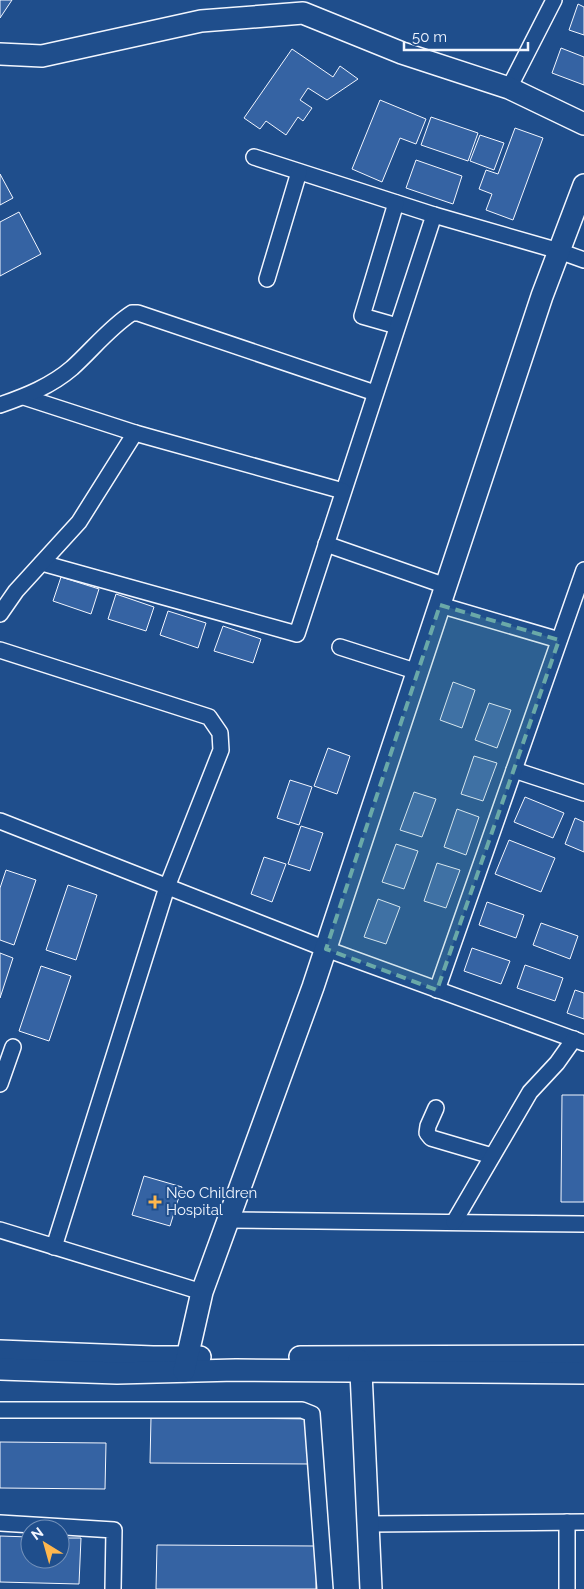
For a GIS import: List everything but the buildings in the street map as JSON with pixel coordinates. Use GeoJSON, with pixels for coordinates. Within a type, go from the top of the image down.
{"type":"FeatureCollection","features":[{"type":"Feature","properties":{"kind":"street"},"geometry":{"type":"LineString","coordinates":[[509,88],[554,0]]}},
{"type":"Feature","properties":{"kind":"street"},"geometry":{"type":"LineString","coordinates":[[0,54],[42,56],[201,21],[303,14],[402,53],[509,88],[584,124]]}},
{"type":"Feature","properties":{"kind":"street"},"geometry":{"type":"LineString","coordinates":[[254,157],[434,215],[584,260]]}},
{"type":"Feature","properties":{"kind":"street"},"geometry":{"type":"LineString","coordinates":[[267,279],[299,172]]}},
{"type":"Feature","properties":{"kind":"street"},"geometry":{"type":"LineString","coordinates":[[185,1364],[202,1292],[326,950],[539,305],[584,185]]}},
{"type":"Feature","properties":{"kind":"street"},"geometry":{"type":"LineString","coordinates":[[396,203],[362,316],[397,326]]}},
{"type":"Feature","properties":{"kind":"street"},"geometry":{"type":"LineString","coordinates":[[42,563],[297,634],[374,393],[434,215]]}},
{"type":"Feature","properties":{"kind":"street"},"geometry":{"type":"LineString","coordinates":[[0,405],[24,397],[51,384],[71,369],[132,313],[138,313],[374,393]]}},
{"type":"Feature","properties":{"kind":"street"},"geometry":{"type":"LineString","coordinates":[[24,397],[135,433],[343,491]]}},
{"type":"Feature","properties":{"kind":"street"},"geometry":{"type":"LineString","coordinates":[[0,614],[16,591],[79,522],[135,433]]}},
{"type":"Feature","properties":{"kind":"street"},"geometry":{"type":"LineString","coordinates":[[326,544],[443,596],[559,640]]}},
{"type":"Feature","properties":{"kind":"street"},"geometry":{"type":"LineString","coordinates":[[437,990],[584,570]]}},
{"type":"Feature","properties":{"kind":"street"},"geometry":{"type":"LineString","coordinates":[[340,648],[418,672]]}},
{"type":"Feature","properties":{"kind":"street"},"geometry":{"type":"LineString","coordinates":[[0,650],[209,717],[220,733],[220,750],[167,887],[54,1247]]}},
{"type":"Feature","properties":{"kind":"street"},"geometry":{"type":"LineString","coordinates":[[514,770],[584,792]]}},
{"type":"Feature","properties":{"kind":"street"},"geometry":{"type":"LineString","coordinates":[[0,821],[326,950],[579,1041],[530,1092],[454,1222]]}},
{"type":"Feature","properties":{"kind":"street"},"geometry":{"type":"LineString","coordinates":[[0,1084],[13,1047]]}},
{"type":"Feature","properties":{"kind":"street"},"geometry":{"type":"LineString","coordinates":[[436,1108],[428,1126],[427,1133],[431,1138],[492,1156]]}},
{"type":"Feature","properties":{"kind":"street"},"geometry":{"type":"LineString","coordinates":[[228,1220],[584,1224]]}},
{"type":"Feature","properties":{"kind":"street"},"geometry":{"type":"LineString","coordinates":[[0,1230],[202,1292]]}},
{"type":"Feature","properties":{"kind":"street"},"geometry":{"type":"LineString","coordinates":[[0,1351],[185,1364],[236,1370],[584,1356]]}},
{"type":"Feature","properties":{"kind":"street"},"geometry":{"type":"LineString","coordinates":[[0,1369],[117,1373],[185,1364]]}},
{"type":"Feature","properties":{"kind":"street"},"geometry":{"type":"LineString","coordinates":[[360,1364],[584,1373]]}},
{"type":"Feature","properties":{"kind":"street"},"geometry":{"type":"LineString","coordinates":[[360,1364],[371,1589]]}},
{"type":"Feature","properties":{"kind":"street"},"geometry":{"type":"LineString","coordinates":[[0,1410],[302,1410],[312,1414],[325,1589]]}},
{"type":"Feature","properties":{"kind":"street"},"geometry":{"type":"LineString","coordinates":[[567,1589],[568,1522]]}},
{"type":"Feature","properties":{"kind":"street"},"geometry":{"type":"LineString","coordinates":[[368,1524],[584,1522]]}},
{"type":"Feature","properties":{"kind":"street"},"geometry":{"type":"LineString","coordinates":[[0,1523],[114,1530],[113,1589]]}},
{"type":"Feature","properties":{"kind":"highlighted area"},"geometry":{"type":"Polygon","coordinates":[[[440,605],[559,640],[437,990],[326,949],[440,605]]]}},
{"type":"Feature","properties":{"kind":"place","name":"Neo Children Hospital"},"geometry":{"type":"Point","coordinates":[155,1202]}}]}
